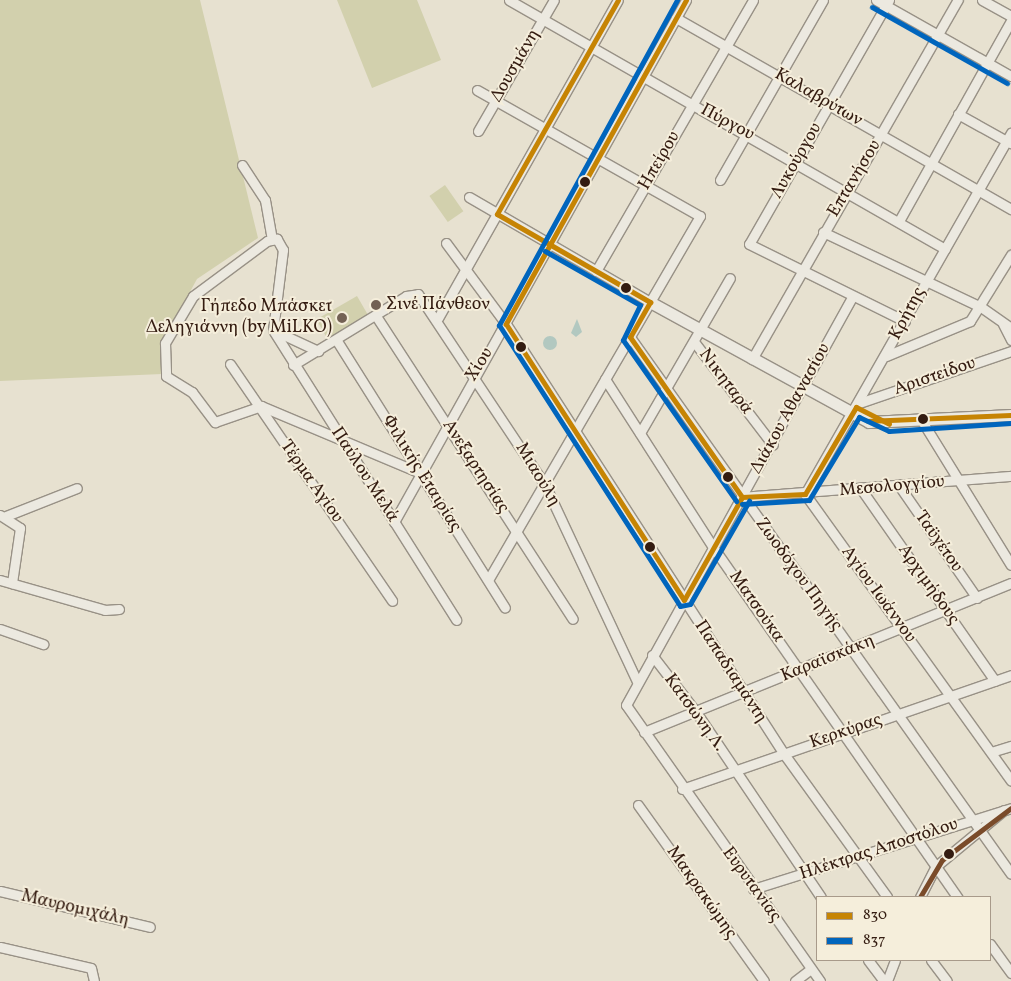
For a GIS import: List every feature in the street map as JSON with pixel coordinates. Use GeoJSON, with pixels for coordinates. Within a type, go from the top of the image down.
{"type":"FeatureCollection","features":[{"type":"Feature","properties":{"kind":"street","name":"Πύργου"},"geometry":{"type":"LineString","coordinates":[[509,0],[542,21],[592,47],[692,105],[748,133],[795,164],[899,221],[945,249]]}},
{"type":"Feature","properties":{"kind":"street","name":"Δουσμάνη"},"geometry":{"type":"LineString","coordinates":[[478,131],[554,0]]}},
{"type":"Feature","properties":{"kind":"street"},"geometry":{"type":"LineString","coordinates":[[438,318],[546,131],[618,0]]}},
{"type":"Feature","properties":{"kind":"street","name":"Χίου"},"geometry":{"type":"LineString","coordinates":[[394,522],[418,472],[474,373],[506,324],[686,0]]}},
{"type":"Feature","properties":{"kind":"street","name":"Ηπείρου"},"geometry":{"type":"LineString","coordinates":[[596,271],[753,0]]}},
{"type":"Feature","properties":{"kind":"street"},"geometry":{"type":"LineString","coordinates":[[720,180],[823,0]]}},
{"type":"Feature","properties":{"kind":"street"},"geometry":{"type":"LineString","coordinates":[[876,0],[887,3],[1011,76]]}},
{"type":"Feature","properties":{"kind":"street","name":"Επτανήσου"},"geometry":{"type":"LineString","coordinates":[[752,359],[823,232],[882,134],[958,0]]}},
{"type":"Feature","properties":{"kind":"street"},"geometry":{"type":"LineString","coordinates":[[982,0],[1011,16]]}},
{"type":"Feature","properties":{"kind":"street","name":"Λυκούργου"},"geometry":{"type":"LineString","coordinates":[[801,272],[749,244],[887,3]]}},
{"type":"Feature","properties":{"kind":"street","name":"Καλαβρύτων"},"geometry":{"type":"LineString","coordinates":[[676,18],[780,76],[829,106],[931,161],[1011,209]]}},
{"type":"Feature","properties":{"kind":"street"},"geometry":{"type":"LineString","coordinates":[[899,221],[1011,21]]}},
{"type":"Feature","properties":{"kind":"street"},"geometry":{"type":"LineString","coordinates":[[477,90],[546,131],[700,216],[488,580]]}},
{"type":"Feature","properties":{"kind":"street"},"geometry":{"type":"LineString","coordinates":[[958,114],[1009,139]]}},
{"type":"Feature","properties":{"kind":"street","name":"Κρήτης"},"geometry":{"type":"LineString","coordinates":[[805,494],[886,356],[925,282],[1009,139]]}},
{"type":"Feature","properties":{"kind":"street"},"geometry":{"type":"LineString","coordinates":[[242,165],[265,200],[272,239]]}},
{"type":"Feature","properties":{"kind":"street"},"geometry":{"type":"LineString","coordinates":[[469,197],[803,388],[856,408],[888,424],[1011,415]]}},
{"type":"Feature","properties":{"kind":"street"},"geometry":{"type":"LineString","coordinates":[[823,232],[981,307],[1011,328]]}},
{"type":"Feature","properties":{"kind":"street"},"geometry":{"type":"LineString","coordinates":[[272,239],[281,242],[283,250],[273,330],[318,351]]}},
{"type":"Feature","properties":{"kind":"street"},"geometry":{"type":"LineString","coordinates":[[272,239],[199,289],[165,342],[162,356],[168,379],[192,392],[216,422],[261,406],[339,436],[418,472]]}},
{"type":"Feature","properties":{"kind":"street","name":"Παπαδιαμάντη"},"geometry":{"type":"LineString","coordinates":[[446,243],[468,268],[506,324],[574,432],[784,754],[860,856],[886,896]]}},
{"type":"Feature","properties":{"kind":"street"},"geometry":{"type":"LineString","coordinates":[[886,356],[965,324],[981,307],[1008,268],[1011,255]]}},
{"type":"Feature","properties":{"kind":"street"},"geometry":{"type":"LineString","coordinates":[[801,272],[905,321]]}},
{"type":"Feature","properties":{"kind":"street"},"geometry":{"type":"LineString","coordinates":[[640,433],[702,330],[730,278]]}},
{"type":"Feature","properties":{"kind":"street","name":"Μιαούλη"},"geometry":{"type":"LineString","coordinates":[[376,316],[406,296],[418,294],[438,318],[545,485],[637,681]]}},
{"type":"Feature","properties":{"kind":"street","name":"Διάκου Αθανασίου"},"geometry":{"type":"LineString","coordinates":[[644,732],[626,705],[637,681],[773,445],[853,296]]}},
{"type":"Feature","properties":{"kind":"street"},"geometry":{"type":"LineString","coordinates":[[293,365],[376,316]]}},
{"type":"Feature","properties":{"kind":"street","name":"Ανεξαρτησίας"},"geometry":{"type":"LineString","coordinates":[[376,316],[573,620]]}},
{"type":"Feature","properties":{"kind":"street"},"geometry":{"type":"LineString","coordinates":[[1002,322],[1011,340]]}},
{"type":"Feature","properties":{"kind":"street","name":"Παύλου Μελά"},"geometry":{"type":"LineString","coordinates":[[273,330],[293,365],[456,620]]}},
{"type":"Feature","properties":{"kind":"street","name":"Ζωοδόχου Πηγής"},"geometry":{"type":"LineString","coordinates":[[630,337],[742,497],[974,819],[981,833],[1011,874]]}},
{"type":"Feature","properties":{"kind":"street","name":"Φιλικής Εταιρίας"},"geometry":{"type":"LineString","coordinates":[[337,340],[505,608]]}},
{"type":"Feature","properties":{"kind":"street","name":"Νικηταρά"},"geometry":{"type":"LineString","coordinates":[[694,343],[773,445]]}},
{"type":"Feature","properties":{"kind":"street","name":"Αριστείδου"},"geometry":{"type":"LineString","coordinates":[[856,408],[1011,351]]}},
{"type":"Feature","properties":{"kind":"street","name":"Τέρμα Αγίου"},"geometry":{"type":"LineString","coordinates":[[230,364],[261,406],[392,600]]}},
{"type":"Feature","properties":{"kind":"street","name":"Ματσούκα"},"geometry":{"type":"LineString","coordinates":[[605,379],[714,547],[802,671],[842,734],[956,896]]}},
{"type":"Feature","properties":{"kind":"street"},"geometry":{"type":"LineString","coordinates":[[922,421],[1011,565]]}},
{"type":"Feature","properties":{"kind":"street","name":"Μεσολογγίου"},"geometry":{"type":"LineString","coordinates":[[742,497],[900,487],[1011,476]]}},
{"type":"Feature","properties":{"kind":"street","name":"Ταϋγέτου"},"geometry":{"type":"LineString","coordinates":[[900,487],[977,598]]}},
{"type":"Feature","properties":{"kind":"street"},"geometry":{"type":"LineString","coordinates":[[3,516],[77,488]]}},
{"type":"Feature","properties":{"kind":"street","name":"Αρχιμήδους"},"geometry":{"type":"LineString","coordinates":[[861,489],[995,681]]}},
{"type":"Feature","properties":{"kind":"street","name":"Αγίου Ιωάννου"},"geometry":{"type":"LineString","coordinates":[[805,494],[1011,782]]}},
{"type":"Feature","properties":{"kind":"street"},"geometry":{"type":"LineString","coordinates":[[3,516],[20,528],[12,583]]}},
{"type":"Feature","properties":{"kind":"street"},"geometry":{"type":"LineString","coordinates":[[0,580],[104,610],[119,609]]}},
{"type":"Feature","properties":{"kind":"street","name":"Καραϊσκάκη"},"geometry":{"type":"LineString","coordinates":[[644,732],[948,612],[1011,583]]}},
{"type":"Feature","properties":{"kind":"street"},"geometry":{"type":"LineString","coordinates":[[0,629],[43,644]]}},
{"type":"Feature","properties":{"kind":"street","name":"Κατσώνη Λ."},"geometry":{"type":"LineString","coordinates":[[652,655],[696,712],[804,875],[820,896]]}},
{"type":"Feature","properties":{"kind":"street","name":"Κερκύρας"},"geometry":{"type":"LineString","coordinates":[[682,789],[1011,676]]}},
{"type":"Feature","properties":{"kind":"street"},"geometry":{"type":"LineString","coordinates":[[644,732],[682,789]]}},
{"type":"Feature","properties":{"kind":"street"},"geometry":{"type":"LineString","coordinates":[[991,752],[1011,746]]}},
{"type":"Feature","properties":{"kind":"street","name":"Ευρυτανίας"},"geometry":{"type":"LineString","coordinates":[[682,789],[820,981]]}},
{"type":"Feature","properties":{"kind":"street","name":"Μακρακώμης"},"geometry":{"type":"LineString","coordinates":[[638,805],[764,981]]}},
{"type":"Feature","properties":{"kind":"street"},"geometry":{"type":"LineString","coordinates":[[920,896],[935,867],[981,833],[1008,809]]}},
{"type":"Feature","properties":{"kind":"street","name":"Ηλέκτρας Αποστόλου"},"geometry":{"type":"LineString","coordinates":[[753,889],[804,875],[1008,809]]}},
{"type":"Feature","properties":{"kind":"street","name":"Μαυρομιχάλη"},"geometry":{"type":"LineString","coordinates":[[0,891],[150,927]]}},
{"type":"Feature","properties":{"kind":"street"},"geometry":{"type":"LineString","coordinates":[[991,945],[1011,974]]}},
{"type":"Feature","properties":{"kind":"street"},"geometry":{"type":"LineString","coordinates":[[0,947],[91,968],[94,981]]}},
{"type":"Feature","properties":{"kind":"street"},"geometry":{"type":"LineString","coordinates":[[869,961],[885,981],[895,961]]}},
{"type":"Feature","properties":{"kind":"street"},"geometry":{"type":"LineString","coordinates":[[932,961],[947,981]]}},
{"type":"Feature","properties":{"kind":"street"},"geometry":{"type":"LineString","coordinates":[[795,981],[811,969]]}},
{"type":"Feature","properties":{"kind":"shaded area"},"geometry":{"type":"Polygon","coordinates":[[[0,0],[200,0],[258,238],[197,279],[163,341],[162,374],[0,381],[0,0]]]}},
{"type":"Feature","properties":{"kind":"shaded area"},"geometry":{"type":"Polygon","coordinates":[[[337,0],[417,0],[441,60],[372,88],[337,0]]]}},
{"type":"Feature","properties":{"kind":"shaded area"},"geometry":{"type":"Polygon","coordinates":[[[445,185],[463,211],[448,222],[429,196],[445,185]]]}},
{"type":"Feature","properties":{"kind":"shaded area","name":"Γήπεδο Μπάσκετ Δεληγιάννη (by MiLKO)"},"geometry":{"type":"Polygon","coordinates":[[[357,296],[369,317],[328,340],[316,320],[357,296]]]}},
{"type":"Feature","properties":{"kind":"water"},"geometry":{"type":"Polygon","coordinates":[[[577,319],[582,332],[576,337],[571,333],[577,319]]]}},
{"type":"Feature","properties":{"kind":"water"},"geometry":{"type":"Polygon","coordinates":[[[550,336],[555,338],[557,343],[555,348],[550,350],[545,348],[543,343],[545,338],[550,336]]]}},
{"type":"Feature","properties":{"kind":"transit line","name":"830"},"geometry":{"type":"LineString","coordinates":[[618,0],[497,214],[650,302],[630,337],[742,497]]}},
{"type":"Feature","properties":{"kind":"transit line","name":"837"},"geometry":{"type":"LineString","coordinates":[[677,0],[499,325],[680,606],[690,604],[749,501]]}},
{"type":"Feature","properties":{"kind":"transit line","name":"830"},"geometry":{"type":"LineString","coordinates":[[686,0],[506,324],[684,600],[742,497]]}},
{"type":"Feature","properties":{"kind":"transit line","name":"837"},"geometry":{"type":"LineString","coordinates":[[872,7],[1007,83]]}},
{"type":"Feature","properties":{"kind":"transit line","name":"837"},"geometry":{"type":"LineString","coordinates":[[545,251],[640,305],[623,340],[736,501]]}},
{"type":"Feature","properties":{"kind":"transit line","name":"830"},"geometry":{"type":"LineString","coordinates":[[742,497],[805,494],[856,407],[889,424]]}},
{"type":"Feature","properties":{"kind":"transit line","name":"830"},"geometry":{"type":"LineString","coordinates":[[868,421],[1011,415]]}},
{"type":"Feature","properties":{"kind":"transit line","name":"837"},"geometry":{"type":"LineString","coordinates":[[742,504],[809,500],[859,417],[889,431],[1011,423]]}},
{"type":"Feature","properties":{"kind":"transit line"},"geometry":{"type":"LineString","coordinates":[[921,896],[942,860],[1011,808]]}},
{"type":"Feature","properties":{"kind":"place","name":"Σινέ Πάνθεον"},"geometry":{"type":"Point","coordinates":[376,305]}},
{"type":"Feature","properties":{"kind":"place","name":"Γήπεδο Μπάσκετ Δεληγιάννη (by MiLKO)"},"geometry":{"type":"Point","coordinates":[342,318]}}]}
